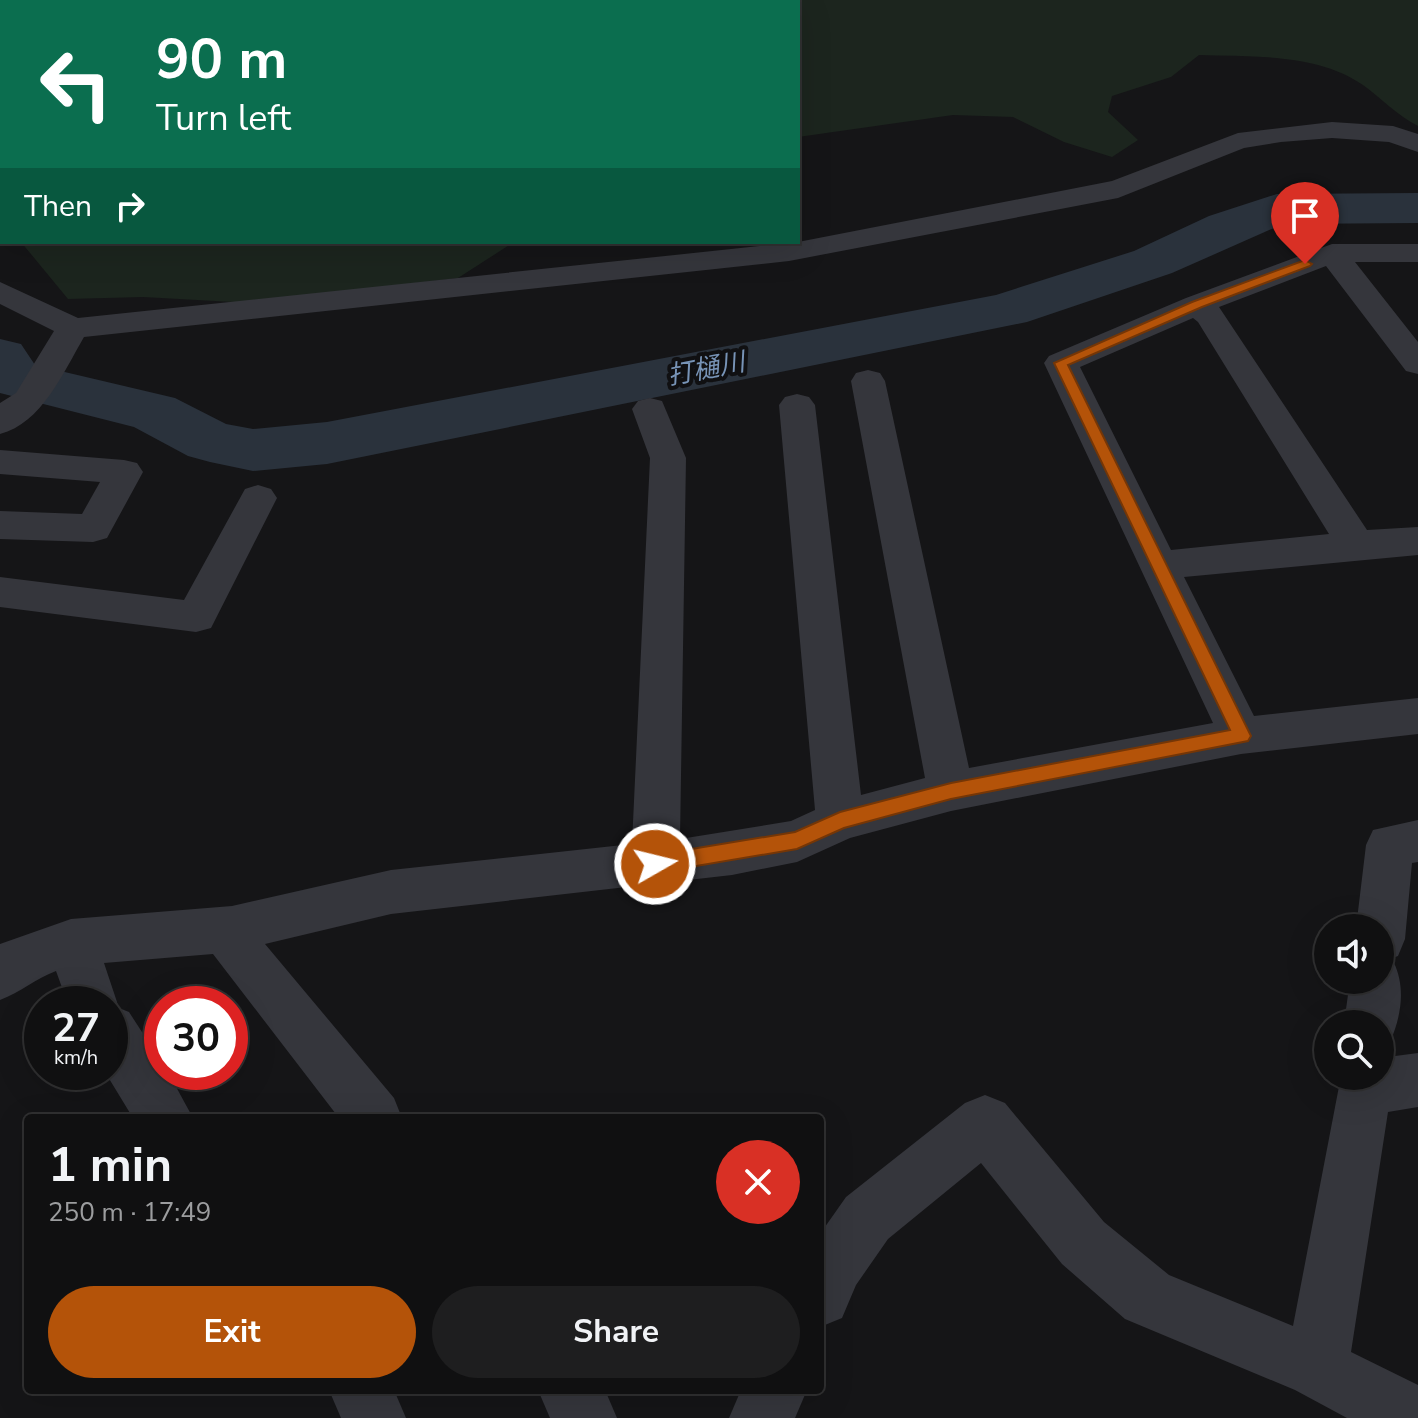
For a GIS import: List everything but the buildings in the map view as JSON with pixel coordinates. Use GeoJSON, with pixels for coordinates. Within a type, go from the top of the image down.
{"type":"FeatureCollection","features":[{"type":"Feature","properties":{"kind":"street"},"geometry":{"type":"LineString","coordinates":[[0,292],[73,328],[789,252],[1057,198],[1118,189],[1238,141],[1281,134],[1332,130],[1393,134],[1418,144]]}},
{"type":"Feature","properties":{"kind":"street"},"geometry":{"type":"LineString","coordinates":[[1241,736],[1061,363],[1197,305],[1332,253],[1418,253]]}},
{"type":"Feature","properties":{"kind":"street"},"geometry":{"type":"LineString","coordinates":[[1332,253],[1418,364]]}},
{"type":"Feature","properties":{"kind":"street"},"geometry":{"type":"LineString","coordinates":[[1197,305],[1210,316],[1356,545]]}},
{"type":"Feature","properties":{"kind":"street"},"geometry":{"type":"LineString","coordinates":[[0,423],[37,387],[73,328]]}},
{"type":"Feature","properties":{"kind":"street"},"geometry":{"type":"LineString","coordinates":[[868,381],[951,791]]}},
{"type":"Feature","properties":{"kind":"street"},"geometry":{"type":"LineString","coordinates":[[797,405],[840,821]]}},
{"type":"Feature","properties":{"kind":"street"},"geometry":{"type":"LineString","coordinates":[[650,409],[668,458],[655,864]]}},
{"type":"Feature","properties":{"kind":"street"},"geometry":{"type":"LineString","coordinates":[[0,462],[124,472],[93,528],[0,525]]}},
{"type":"Feature","properties":{"kind":"street"},"geometry":{"type":"LineString","coordinates":[[0,592],[196,617],[258,498]]}},
{"type":"Feature","properties":{"kind":"street"},"geometry":{"type":"LineString","coordinates":[[1160,565],[1418,541]]}},
{"type":"Feature","properties":{"kind":"street"},"geometry":{"type":"LineString","coordinates":[[0,976],[16,962],[71,942],[232,929],[391,892],[655,864],[797,841],[840,821],[951,791],[1241,736],[1418,716]]}},
{"type":"Feature","properties":{"kind":"street"},"geometry":{"type":"LineString","coordinates":[[1383,914],[1390,845],[1418,841]]}},
{"type":"Feature","properties":{"kind":"street"},"geometry":{"type":"LineString","coordinates":[[232,929],[236,948],[371,1114]]}},
{"type":"Feature","properties":{"kind":"street"},"geometry":{"type":"LineString","coordinates":[[71,942],[87,986]]}},
{"type":"Feature","properties":{"kind":"street"},"geometry":{"type":"LineString","coordinates":[[128,1059],[162,1114]]}},
{"type":"Feature","properties":{"kind":"street"},"geometry":{"type":"LineString","coordinates":[[1317,1368],[1381,1090]]}},
{"type":"Feature","properties":{"kind":"street"},"geometry":{"type":"LineString","coordinates":[[824,1287],[835,1264],[867,1218],[985,1123],[1083,1243],[1147,1297],[1317,1368],[1414,1418]]}},
{"type":"Feature","properties":{"kind":"street"},"geometry":{"type":"LineString","coordinates":[[363,1394],[374,1418]]}},
{"type":"Feature","properties":{"kind":"street"},"geometry":{"type":"LineString","coordinates":[[572,1394],[585,1418]]}},
{"type":"Feature","properties":{"kind":"street"},"geometry":{"type":"LineString","coordinates":[[761,1418],[773,1394]]}},
{"type":"Feature","properties":{"kind":"shaded area"},"geometry":{"type":"Polygon","coordinates":[[[800,0],[1418,0],[1418,126],[1363,85],[1326,67],[1284,59],[1199,55],[1171,77],[1112,96],[1108,112],[1138,140],[1112,157],[1064,142],[1013,117],[953,115],[800,137],[800,0]]]}},
{"type":"Feature","properties":{"kind":"shaded area"},"geometry":{"type":"Polygon","coordinates":[[[23,244],[511,244],[458,278],[251,303],[143,297],[68,299],[23,244]]]}},
{"type":"Feature","properties":{"kind":"waterway","name":"打樋川"},"geometry":{"type":"LineString","coordinates":[[0,357],[14,378],[50,390],[153,412],[210,442],[253,450],[327,443],[1007,310],[1153,262],[1227,227],[1277,209],[1418,208]]}},
{"type":"Feature","properties":{"kind":"route"},"geometry":{"type":"LineString","coordinates":[[655,864],[732,854],[797,841],[840,821],[951,791],[1241,736],[1061,363],[1197,305],[1305,264]]}}]}
